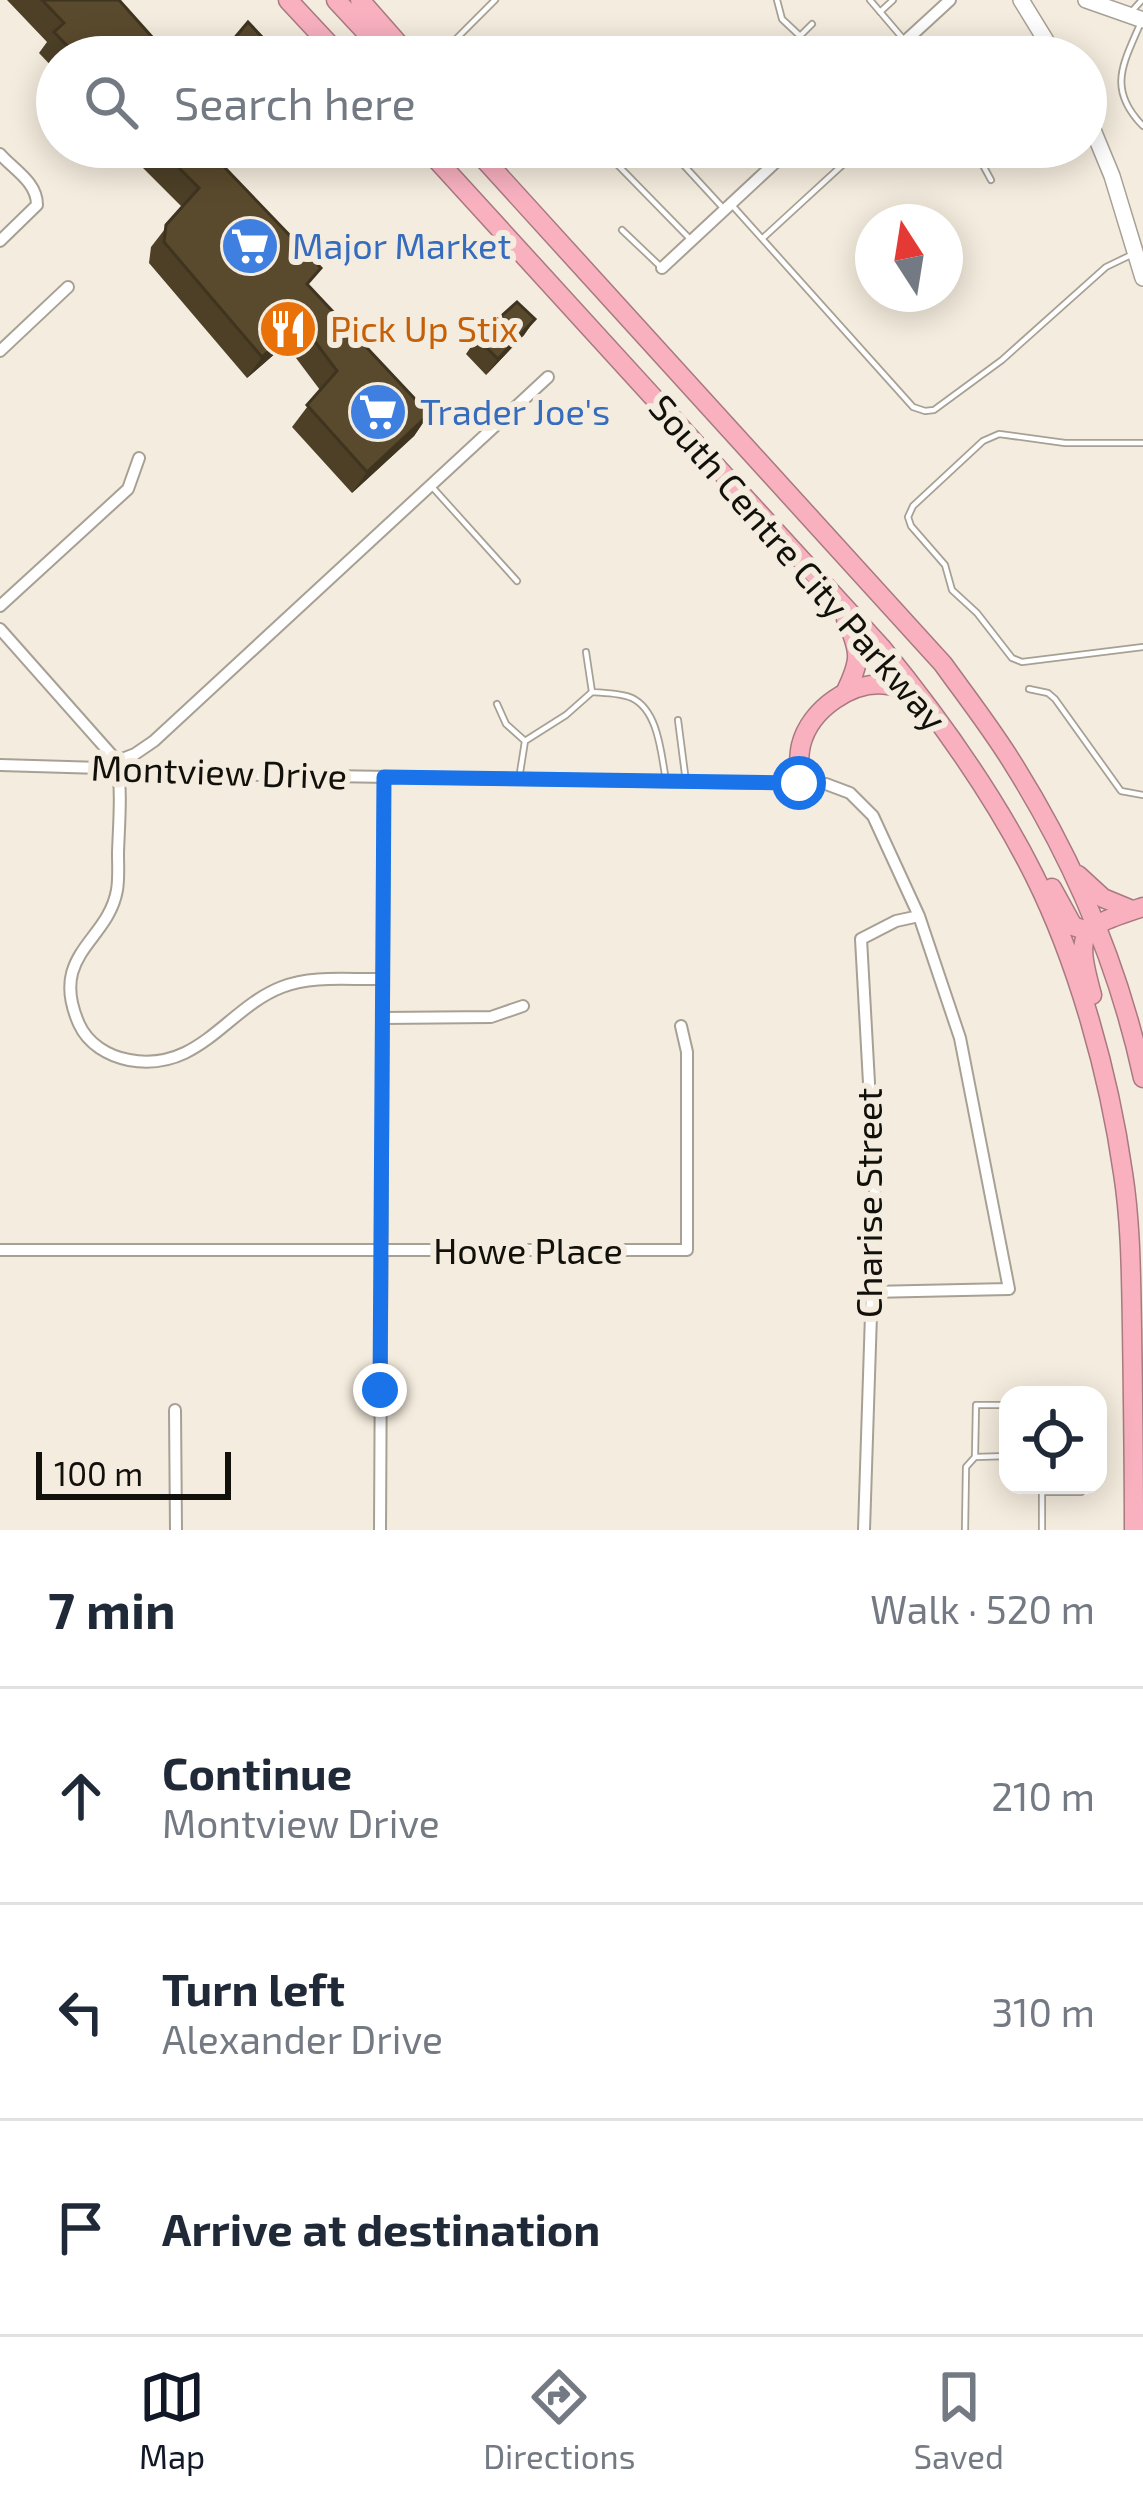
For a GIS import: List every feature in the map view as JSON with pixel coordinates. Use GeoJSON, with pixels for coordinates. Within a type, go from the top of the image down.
{"type":"FeatureCollection","features":[{"type":"Feature","properties":{"kind":"highway"},"geometry":{"type":"LineString","coordinates":[[288,0],[321,36]]}},
{"type":"Feature","properties":{"kind":"highway"},"geometry":{"type":"LineString","coordinates":[[336,0],[369,36]]}},
{"type":"Feature","properties":{"kind":"highway"},"geometry":{"type":"LineString","coordinates":[[360,0],[392,36]]}},
{"type":"Feature","properties":{"kind":"highway","name":"South Centre City Parkway"},"geometry":{"type":"LineString","coordinates":[[444,168],[920,695],[979,778],[1026,860],[1063,944],[1093,1030],[1124,1173],[1134,1530]]}},
{"type":"Feature","properties":{"kind":"highway","name":"South Centre City Parkway"},"geometry":{"type":"LineString","coordinates":[[492,168],[943,664],[1010,758],[1070,867],[1127,1019],[1143,1078]]}},
{"type":"Feature","properties":{"kind":"highway"},"geometry":{"type":"LineString","coordinates":[[838,599],[859,648],[845,693]]}},
{"type":"Feature","properties":{"kind":"highway"},"geometry":{"type":"LineString","coordinates":[[799,783],[805,733],[819,713],[845,693],[892,685],[920,695]]}},
{"type":"Feature","properties":{"kind":"highway"},"geometry":{"type":"LineString","coordinates":[[1026,860],[1041,866],[1072,926],[1094,930],[1139,913]]}},
{"type":"Feature","properties":{"kind":"highway"},"geometry":{"type":"LineString","coordinates":[[1070,867],[1103,898],[1139,913]]}},
{"type":"Feature","properties":{"kind":"highway"},"geometry":{"type":"LineString","coordinates":[[1094,930],[1082,954],[1104,1040],[1108,1088]]}},
{"type":"Feature","properties":{"kind":"highway"},"geometry":{"type":"LineString","coordinates":[[1134,1443],[1143,1474]]}},
{"type":"Feature","properties":{"kind":"main road"},"geometry":{"type":"LineString","coordinates":[[1021,0],[1043,36]]}},
{"type":"Feature","properties":{"kind":"main road"},"geometry":{"type":"LineString","coordinates":[[1086,0],[1109,4],[1138,18]]}},
{"type":"Feature","properties":{"kind":"main road"},"geometry":{"type":"LineString","coordinates":[[1107,164],[1143,278]]}},
{"type":"Feature","properties":{"kind":"street"},"geometry":{"type":"LineString","coordinates":[[912,36],[950,0]]}},
{"type":"Feature","properties":{"kind":"street"},"geometry":{"type":"LineString","coordinates":[[0,154],[37,194],[37,205],[0,241]]}},
{"type":"Feature","properties":{"kind":"street"},"geometry":{"type":"LineString","coordinates":[[662,268],[770,168]]}},
{"type":"Feature","properties":{"kind":"street"},"geometry":{"type":"LineString","coordinates":[[0,351],[68,287]]}},
{"type":"Feature","properties":{"kind":"street"},"geometry":{"type":"LineString","coordinates":[[117,761],[154,741],[548,377]]}},
{"type":"Feature","properties":{"kind":"street"},"geometry":{"type":"LineString","coordinates":[[0,606],[128,489],[139,458]]}},
{"type":"Feature","properties":{"kind":"street"},"geometry":{"type":"LineString","coordinates":[[0,629],[117,761],[117,891],[73,968],[70,983],[75,1014],[87,1038],[114,1056],[134,1061],[176,1057],[276,989],[298,981],[382,980]]}},
{"type":"Feature","properties":{"kind":"street","name":"Montview Drive"},"geometry":{"type":"LineString","coordinates":[[0,765],[101,768],[117,761],[144,773],[799,783],[826,784],[850,793],[873,816],[919,916],[960,1038],[1009,1289],[870,1292]]}},
{"type":"Feature","properties":{"kind":"street"},"geometry":{"type":"LineString","coordinates":[[380,1530],[384,777]]}},
{"type":"Feature","properties":{"kind":"street","name":"Charise Street"},"geometry":{"type":"LineString","coordinates":[[864,1530],[875,1191],[861,939],[896,921],[919,916]]}},
{"type":"Feature","properties":{"kind":"street"},"geometry":{"type":"LineString","coordinates":[[383,1018],[491,1017],[523,1006]]}},
{"type":"Feature","properties":{"kind":"street","name":"Howe Place"},"geometry":{"type":"LineString","coordinates":[[0,1250],[687,1250],[687,1052],[681,1026]]}},
{"type":"Feature","properties":{"kind":"street"},"geometry":{"type":"LineString","coordinates":[[175,1410],[176,1530]]}},
{"type":"Feature","properties":{"kind":"lane"},"geometry":{"type":"LineString","coordinates":[[459,36],[495,0]]}},
{"type":"Feature","properties":{"kind":"lane"},"geometry":{"type":"LineString","coordinates":[[778,0],[782,19],[800,36],[812,24]]}},
{"type":"Feature","properties":{"kind":"lane"},"geometry":{"type":"LineString","coordinates":[[870,0],[893,36]]}},
{"type":"Feature","properties":{"kind":"lane"},"geometry":{"type":"LineString","coordinates":[[879,13],[893,0]]}},
{"type":"Feature","properties":{"kind":"lane"},"geometry":{"type":"LineString","coordinates":[[1142,0],[1120,79],[1128,105],[1143,126]]}},
{"type":"Feature","properties":{"kind":"lane"},"geometry":{"type":"LineString","coordinates":[[621,168],[692,241]]}},
{"type":"Feature","properties":{"kind":"lane"},"geometry":{"type":"LineString","coordinates":[[688,168],[764,237],[913,407],[926,411],[934,410],[1002,360],[1100,272],[1137,253]]}},
{"type":"Feature","properties":{"kind":"lane"},"geometry":{"type":"LineString","coordinates":[[764,237],[839,168]]}},
{"type":"Feature","properties":{"kind":"lane"},"geometry":{"type":"LineString","coordinates":[[984,168],[991,180]]}},
{"type":"Feature","properties":{"kind":"lane"},"geometry":{"type":"LineString","coordinates":[[622,230],[662,268]]}},
{"type":"Feature","properties":{"kind":"lane"},"geometry":{"type":"LineString","coordinates":[[1143,443],[1065,443],[999,434],[983,440],[913,506],[908,518],[945,565],[952,590],[1012,658],[1022,662],[1143,647]]}},
{"type":"Feature","properties":{"kind":"lane"},"geometry":{"type":"LineString","coordinates":[[430,484],[517,580]]}},
{"type":"Feature","properties":{"kind":"lane"},"geometry":{"type":"LineString","coordinates":[[586,652],[592,692]]}},
{"type":"Feature","properties":{"kind":"lane"},"geometry":{"type":"LineString","coordinates":[[1028,689],[1055,699],[1121,791],[1143,795]]}},
{"type":"Feature","properties":{"kind":"lane"},"geometry":{"type":"LineString","coordinates":[[519,779],[525,741],[566,716],[592,692],[629,696],[640,704],[657,734],[666,782]]}},
{"type":"Feature","properties":{"kind":"lane"},"geometry":{"type":"LineString","coordinates":[[497,704],[506,724],[525,741]]}},
{"type":"Feature","properties":{"kind":"lane"},"geometry":{"type":"LineString","coordinates":[[678,720],[686,782]]}},
{"type":"Feature","properties":{"kind":"lane"},"geometry":{"type":"LineString","coordinates":[[965,1530],[966,1467],[974,1457],[976,1406],[999,1405]]}},
{"type":"Feature","properties":{"kind":"lane"},"geometry":{"type":"LineString","coordinates":[[974,1457],[999,1456]]}},
{"type":"Feature","properties":{"kind":"lane"},"geometry":{"type":"LineString","coordinates":[[1042,1494],[1042,1530]]}},
{"type":"Feature","properties":{"kind":"building"},"geometry":{"type":"Polygon","coordinates":[[[42,0],[119,0],[151,36],[58,36],[54,32],[64,23],[42,0]]]}},
{"type":"Feature","properties":{"kind":"building"},"geometry":{"type":"Polygon","coordinates":[[[248,22],[261,36],[236,36],[248,22]]]}},
{"type":"Feature","properties":{"kind":"building"},"geometry":{"type":"Polygon","coordinates":[[[179,168],[225,168],[321,268],[307,284],[429,414],[367,472],[307,405],[337,371],[296,316],[293,329],[262,357],[164,242],[166,225],[199,188],[179,168]]]}},
{"type":"Feature","properties":{"kind":"building"},"geometry":{"type":"Polygon","coordinates":[[[517,302],[535,319],[498,359],[477,338],[517,302]]]}},
{"type":"Feature","properties":{"kind":"place","name":"Major Market"},"geometry":{"type":"Point","coordinates":[250,246]}},
{"type":"Feature","properties":{"kind":"place","name":"Pick Up Stix"},"geometry":{"type":"Point","coordinates":[288,329]}},
{"type":"Feature","properties":{"kind":"place","name":"Trader Joe's"},"geometry":{"type":"Point","coordinates":[378,412]}},
{"type":"Feature","properties":{"kind":"route"},"geometry":{"type":"LineString","coordinates":[[380,1390],[384,777],[799,783]]}}]}
